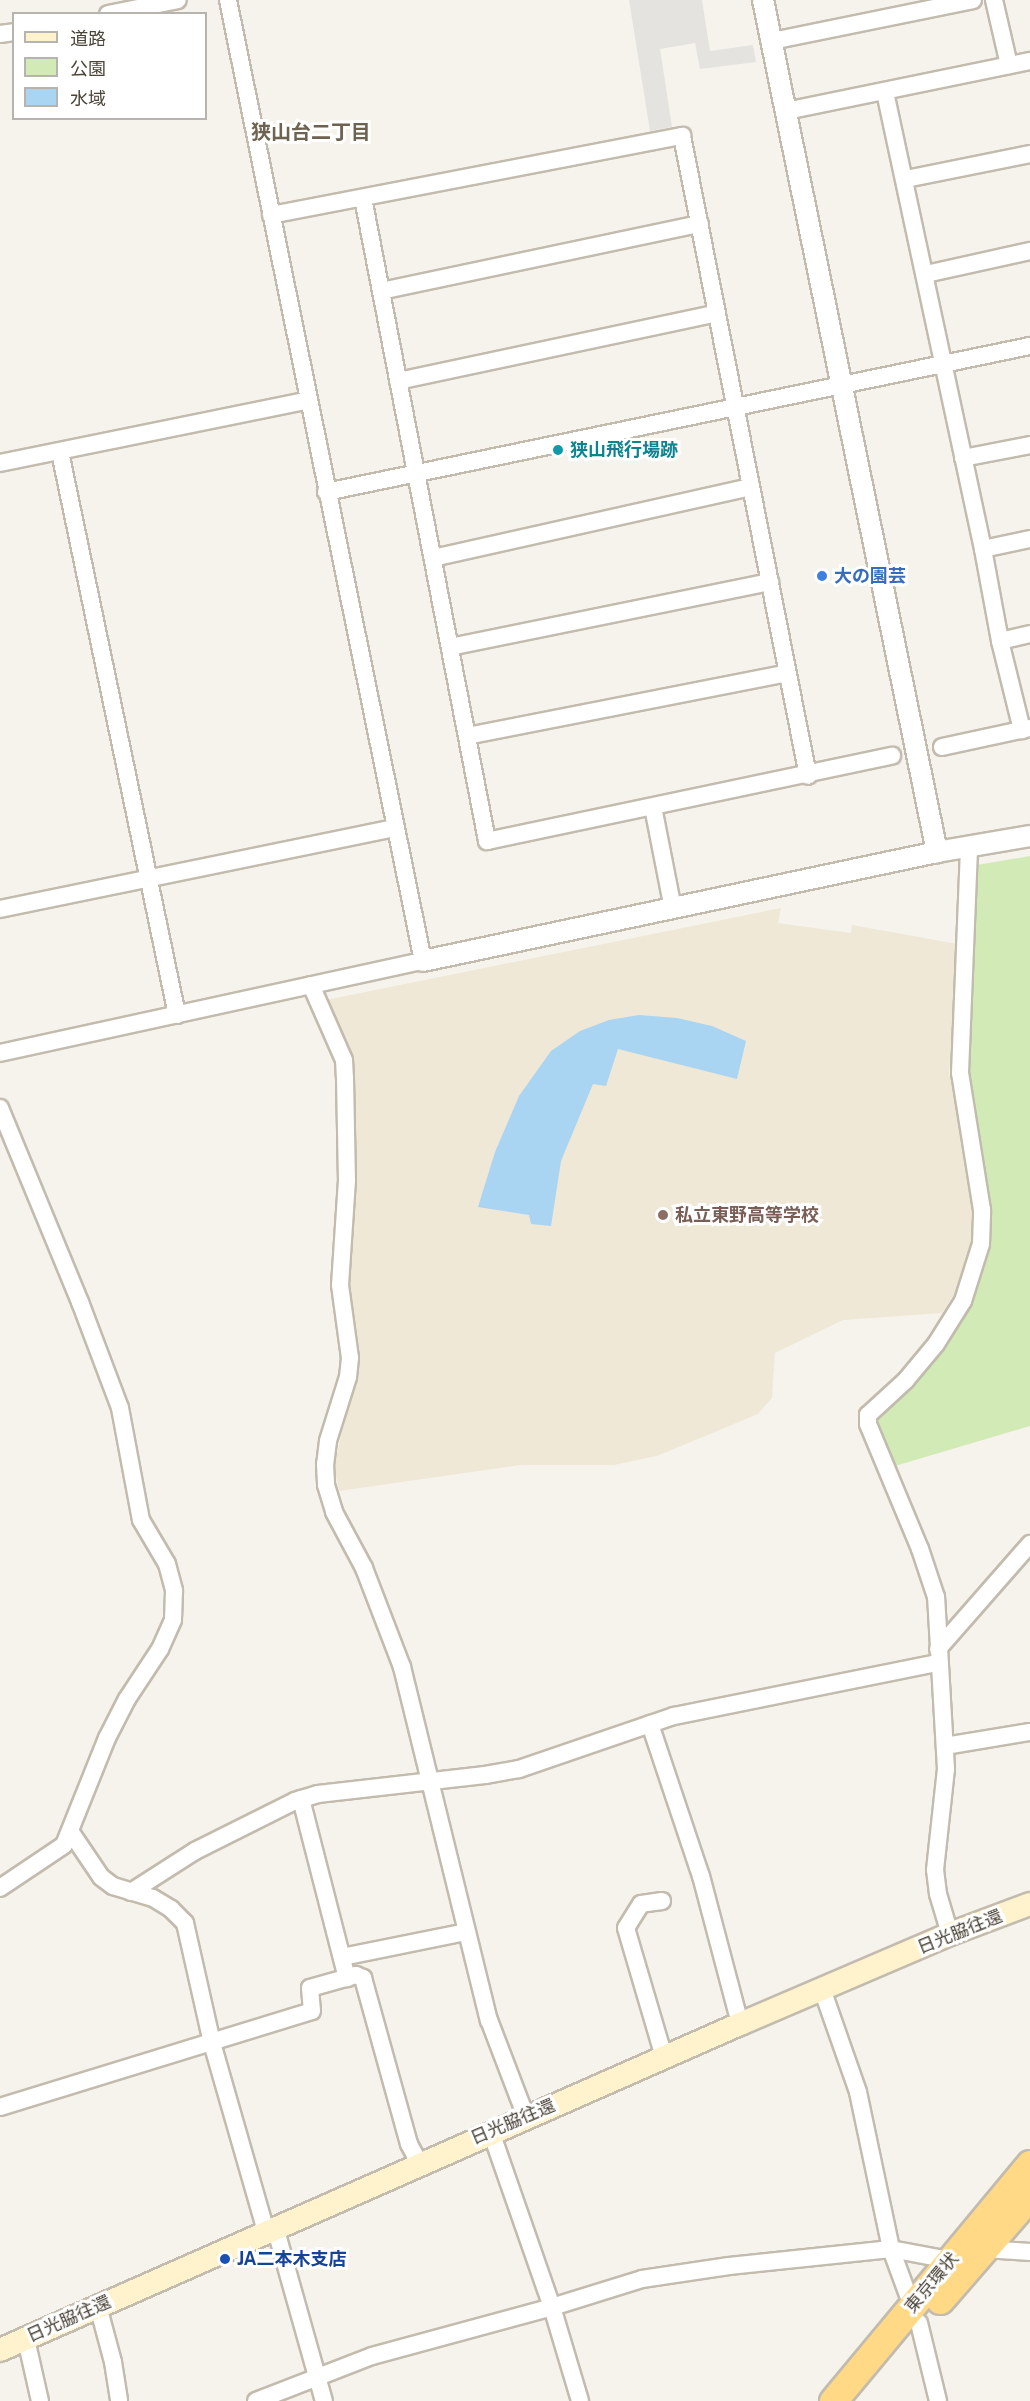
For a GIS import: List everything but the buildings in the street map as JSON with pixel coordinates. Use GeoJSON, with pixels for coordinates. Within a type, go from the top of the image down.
{"type":"FeatureCollection","features":[{"type":"Feature","properties":{"kind":"highway","name":"東京環状"},"geometry":{"type":"LineString","coordinates":[[856,2401],[951,2260],[1030,2164]]}},
{"type":"Feature","properties":{"kind":"highway","name":"東京環状"},"geometry":{"type":"LineString","coordinates":[[833,2401],[916,2315],[985,2249],[1030,2196]]}},
{"type":"Feature","properties":{"kind":"main road","name":"日光脇往還"},"geometry":{"type":"LineString","coordinates":[[0,2350],[419,2163],[740,2024],[950,1934],[1030,1904]]}},
{"type":"Feature","properties":{"kind":"street"},"geometry":{"type":"LineString","coordinates":[[118,12],[178,0]]}},
{"type":"Feature","properties":{"kind":"street"},"geometry":{"type":"LineString","coordinates":[[228,0],[423,961]]}},
{"type":"Feature","properties":{"kind":"street"},"geometry":{"type":"LineString","coordinates":[[763,0],[937,852]]}},
{"type":"Feature","properties":{"kind":"street"},"geometry":{"type":"LineString","coordinates":[[772,41],[973,0]]}},
{"type":"Feature","properties":{"kind":"street"},"geometry":{"type":"LineString","coordinates":[[993,0],[1009,65]]}},
{"type":"Feature","properties":{"kind":"street"},"geometry":{"type":"LineString","coordinates":[[786,111],[1030,61]]}},
{"type":"Feature","properties":{"kind":"street"},"geometry":{"type":"LineString","coordinates":[[885,92],[926,274],[1000,641],[1026,729],[942,747]]}},
{"type":"Feature","properties":{"kind":"street"},"geometry":{"type":"LineString","coordinates":[[272,215],[682,136],[808,776]]}},
{"type":"Feature","properties":{"kind":"street"},"geometry":{"type":"LineString","coordinates":[[906,179],[1030,154]]}},
{"type":"Feature","properties":{"kind":"street"},"geometry":{"type":"LineString","coordinates":[[363,198],[488,841],[808,776],[892,756]]}},
{"type":"Feature","properties":{"kind":"street"},"geometry":{"type":"LineString","coordinates":[[381,291],[700,224]]}},
{"type":"Feature","properties":{"kind":"street"},"geometry":{"type":"LineString","coordinates":[[926,274],[1030,250]]}},
{"type":"Feature","properties":{"kind":"street"},"geometry":{"type":"LineString","coordinates":[[398,381],[717,314]]}},
{"type":"Feature","properties":{"kind":"street"},"geometry":{"type":"LineString","coordinates":[[326,492],[1030,346]]}},
{"type":"Feature","properties":{"kind":"street"},"geometry":{"type":"LineString","coordinates":[[0,463],[309,400]]}},
{"type":"Feature","properties":{"kind":"street"},"geometry":{"type":"LineString","coordinates":[[963,459],[1030,445]]}},
{"type":"Feature","properties":{"kind":"street"},"geometry":{"type":"LineString","coordinates":[[60,452],[177,1015]]}},
{"type":"Feature","properties":{"kind":"street"},"geometry":{"type":"LineString","coordinates":[[433,558],[751,487]]}},
{"type":"Feature","properties":{"kind":"street"},"geometry":{"type":"LineString","coordinates":[[983,549],[1030,539]]}},
{"type":"Feature","properties":{"kind":"street"},"geometry":{"type":"LineString","coordinates":[[450,647],[770,582]]}},
{"type":"Feature","properties":{"kind":"street"},"geometry":{"type":"LineString","coordinates":[[1000,641],[1030,634]]}},
{"type":"Feature","properties":{"kind":"street"},"geometry":{"type":"LineString","coordinates":[[467,736],[788,673]]}},
{"type":"Feature","properties":{"kind":"street"},"geometry":{"type":"LineString","coordinates":[[653,807],[673,909]]}},
{"type":"Feature","properties":{"kind":"street"},"geometry":{"type":"LineString","coordinates":[[0,909],[396,828]]}},
{"type":"Feature","properties":{"kind":"street"},"geometry":{"type":"LineString","coordinates":[[0,1053],[937,852],[1030,836]]}},
{"type":"Feature","properties":{"kind":"street"},"geometry":{"type":"LineString","coordinates":[[950,1934],[938,1894],[935,1870],[935,1849],[946,1789],[936,1597],[920,1549],[868,1424],[868,1415],[906,1380],[942,1335],[963,1301],[981,1244],[982,1210],[960,1073],[969,847]]}},
{"type":"Feature","properties":{"kind":"street"},"geometry":{"type":"LineString","coordinates":[[311,985],[344,1060],[345,1078],[347,1180],[340,1285],[351,1358],[348,1377],[328,1441],[325,1464],[326,1485],[334,1512],[364,1568],[402,1667],[489,2020],[526,2117]]}},
{"type":"Feature","properties":{"kind":"street"},"geometry":{"type":"LineString","coordinates":[[0,1108],[80,1302],[120,1408],[141,1520],[167,1564],[174,1591],[173,1620],[160,1648],[127,1699],[107,1738],[64,1845],[0,1888]]}},
{"type":"Feature","properties":{"kind":"street"},"geometry":{"type":"LineString","coordinates":[[130,1892],[195,1851],[301,1799],[345,1788],[485,1776],[519,1769],[650,1724],[708,1708],[938,1656],[1030,1544]]}},
{"type":"Feature","properties":{"kind":"street"},"geometry":{"type":"LineString","coordinates":[[650,1724],[701,1876],[740,2024]]}},
{"type":"Feature","properties":{"kind":"street"},"geometry":{"type":"LineString","coordinates":[[945,1746],[1030,1732]]}},
{"type":"Feature","properties":{"kind":"street"},"geometry":{"type":"LineString","coordinates":[[301,1799],[347,1978]]}},
{"type":"Feature","properties":{"kind":"street"},"geometry":{"type":"LineString","coordinates":[[70,1831],[101,1877],[112,1886],[153,1898],[171,1909],[185,1923],[212,2043],[324,2401]]}},
{"type":"Feature","properties":{"kind":"street"},"geometry":{"type":"LineString","coordinates":[[662,1901],[640,1904],[626,1928],[664,2057]]}},
{"type":"Feature","properties":{"kind":"street"},"geometry":{"type":"LineString","coordinates":[[342,1957],[466,1932]]}},
{"type":"Feature","properties":{"kind":"street"},"geometry":{"type":"LineString","coordinates":[[0,2107],[312,2011],[310,1988],[357,1975],[363,1978],[409,2144],[419,2163]]}},
{"type":"Feature","properties":{"kind":"street"},"geometry":{"type":"LineString","coordinates":[[822,1989],[858,2092],[891,2249],[916,2315],[938,2401]]}},
{"type":"Feature","properties":{"kind":"street"},"geometry":{"type":"LineString","coordinates":[[491,2132],[552,2307],[580,2401]]}},
{"type":"Feature","properties":{"kind":"street"},"geometry":{"type":"LineString","coordinates":[[256,2401],[372,2356],[552,2307],[642,2279],[729,2266],[891,2249],[951,2260]]}},
{"type":"Feature","properties":{"kind":"street"},"geometry":{"type":"LineString","coordinates":[[985,2249],[1030,2252]]}},
{"type":"Feature","properties":{"kind":"street"},"geometry":{"type":"LineString","coordinates":[[98,2306],[113,2362],[119,2401]]}},
{"type":"Feature","properties":{"kind":"street"},"geometry":{"type":"LineString","coordinates":[[26,2339],[40,2401]]}},
{"type":"Feature","properties":{"kind":"shaded area"},"geometry":{"type":"Polygon","coordinates":[[[629,0],[702,0],[710,51],[753,45],[756,62],[700,69],[695,43],[660,49],[672,127],[650,131],[629,0]]]}},
{"type":"Feature","properties":{"kind":"shaded area","name":"私立東野高等学校"},"geometry":{"type":"Polygon","coordinates":[[[781,908],[778,923],[851,933],[852,925],[958,944],[949,1072],[974,1197],[976,1233],[968,1271],[942,1313],[843,1320],[775,1353],[772,1398],[758,1414],[657,1456],[614,1465],[521,1465],[339,1491],[334,1466],[359,1362],[347,1281],[352,1074],[350,1051],[326,1000],[781,908]]]}},
{"type":"Feature","properties":{"kind":"green space"},"geometry":{"type":"Polygon","coordinates":[[[1030,856],[1030,1426],[895,1466],[872,1415],[940,1344],[985,1243],[963,1073],[977,865],[1030,856]]]}},
{"type":"Feature","properties":{"kind":"water"},"geometry":{"type":"Polygon","coordinates":[[[639,1015],[677,1018],[712,1026],[746,1041],[737,1079],[618,1049],[606,1086],[593,1084],[561,1161],[551,1226],[531,1224],[529,1215],[478,1207],[495,1152],[519,1096],[551,1051],[580,1031],[609,1020],[639,1015]]]}},
{"type":"Feature","properties":{"kind":"place","name":"狭山飛行場跡"},"geometry":{"type":"Point","coordinates":[558,450]}},
{"type":"Feature","properties":{"kind":"place","name":"大の園芸"},"geometry":{"type":"Point","coordinates":[822,576]}},
{"type":"Feature","properties":{"kind":"place","name":"私立東野高等学校"},"geometry":{"type":"Point","coordinates":[663,1215]}},
{"type":"Feature","properties":{"kind":"place","name":"JA二本木支店"},"geometry":{"type":"Point","coordinates":[225,2259]}},
{"type":"Feature","properties":{"kind":"district","name":"狭山台二丁目"},"geometry":{"type":"Point","coordinates":[311,132]}}]}
